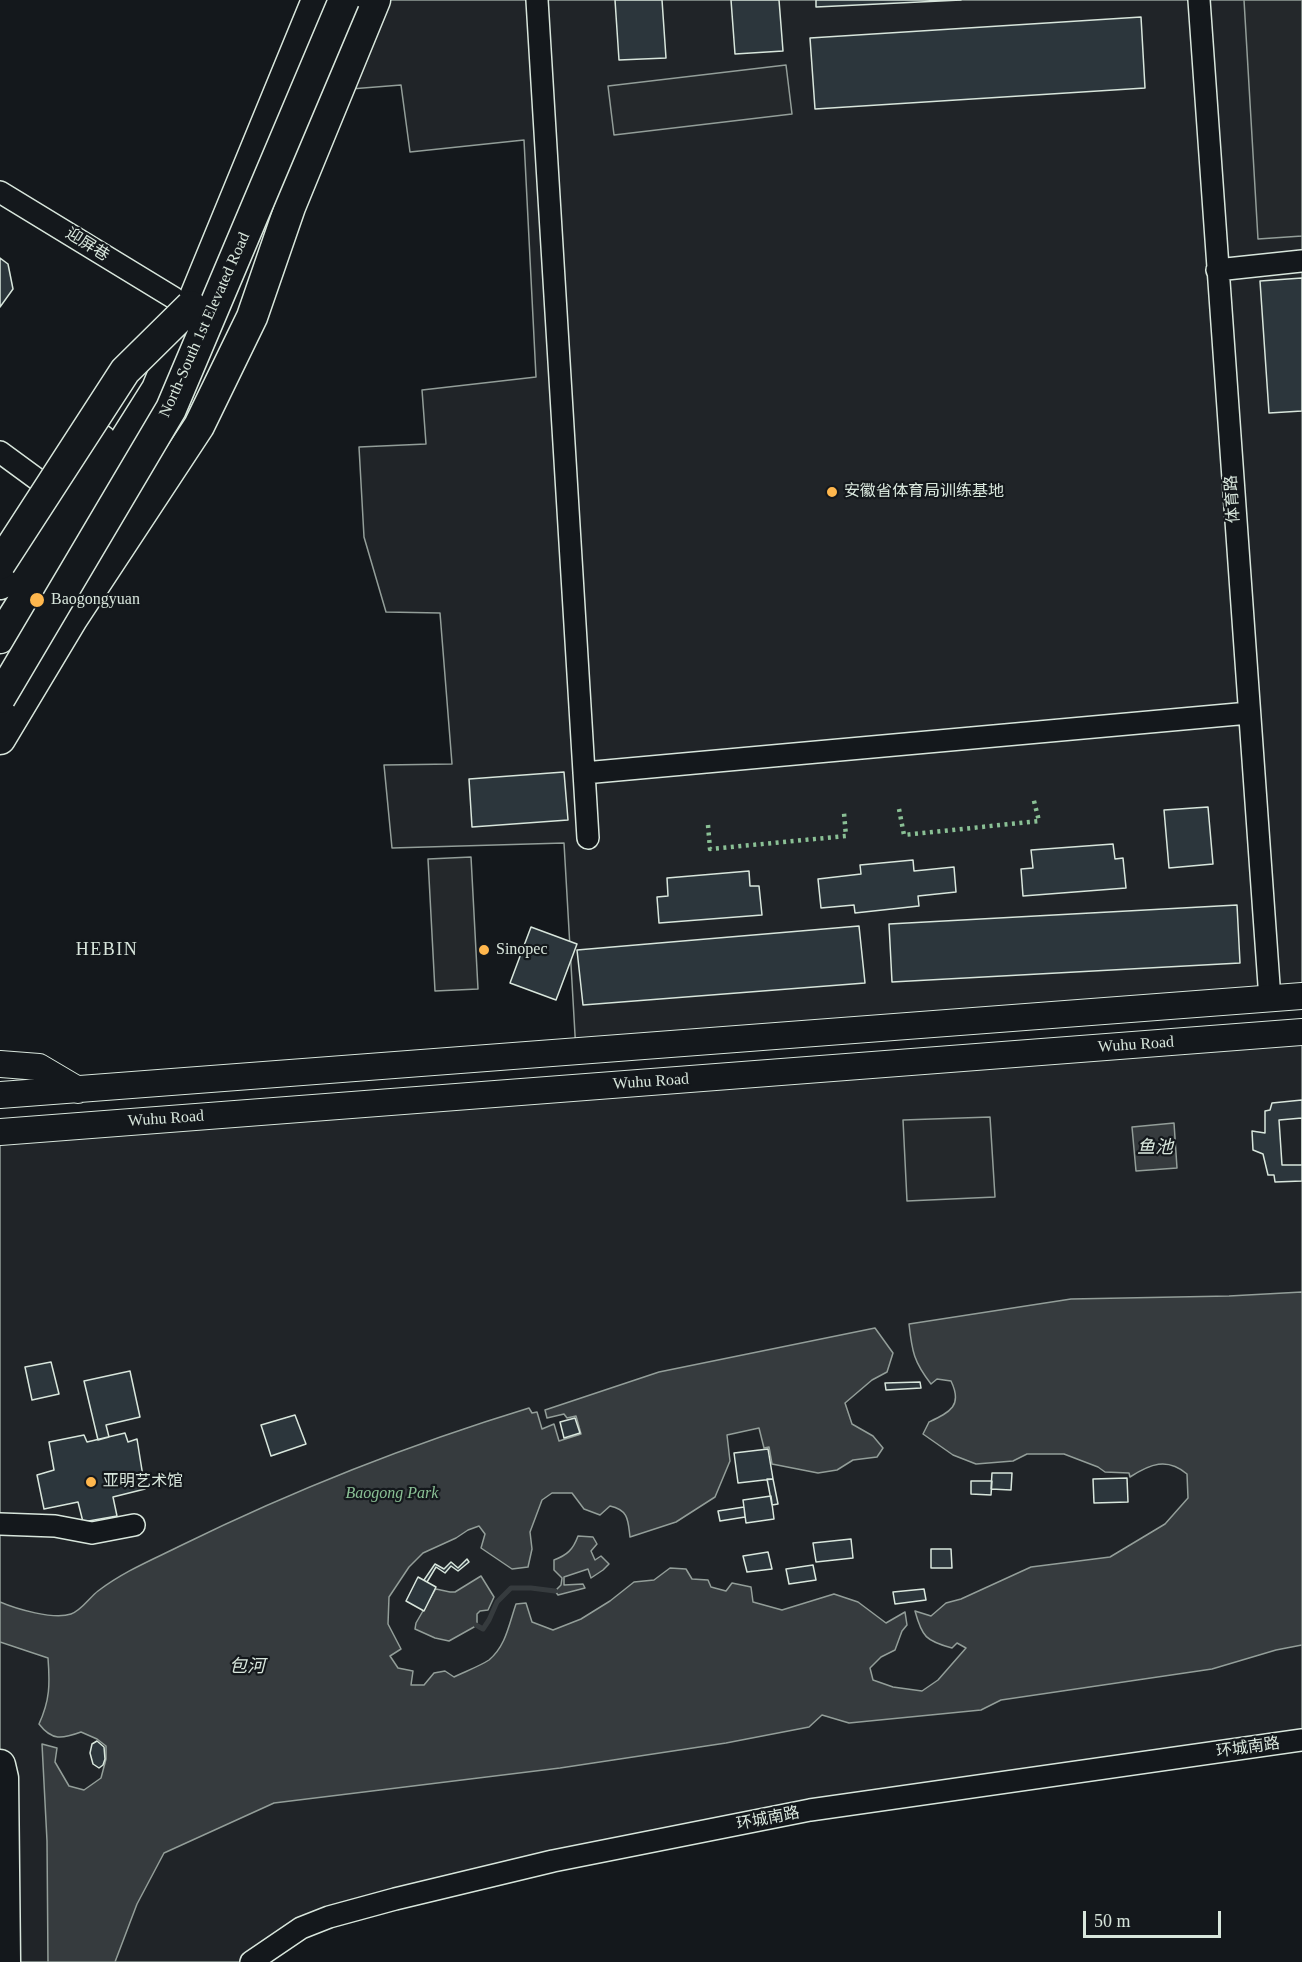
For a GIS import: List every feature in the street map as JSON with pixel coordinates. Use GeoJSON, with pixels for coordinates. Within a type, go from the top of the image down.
{"type":"FeatureCollection","features":[{"type":"Feature","properties":{"kind":"highway"},"geometry":{"type":"LineString","coordinates":[[0,584],[26,544],[63,498],[140,380],[182,302],[297,0]]}},
{"type":"Feature","properties":{"kind":"highway","name":"North-South 1st Elevated Road"},"geometry":{"type":"LineString","coordinates":[[0,638],[157,389],[182,302],[317,0]]}},
{"type":"Feature","properties":{"kind":"highway","name":"North-South 1st Elevated Road"},"geometry":{"type":"LineString","coordinates":[[0,698],[171,409],[344,0]]}},
{"type":"Feature","properties":{"kind":"highway"},"geometry":{"type":"LineString","coordinates":[[0,739],[72,619],[199,426],[252,317],[290,207],[375,0]]}},
{"type":"Feature","properties":{"kind":"highway"},"geometry":{"type":"LineString","coordinates":[[290,207],[338,121],[387,0]]}},
{"type":"Feature","properties":{"kind":"highway"},"geometry":{"type":"LineString","coordinates":[[0,551],[182,302]]}},
{"type":"Feature","properties":{"kind":"highway"},"geometry":{"type":"LineString","coordinates":[[0,564],[125,371],[182,302]]}},
{"type":"Feature","properties":{"kind":"highway"},"geometry":{"type":"LineString","coordinates":[[0,1765],[3,1778],[5,1962]]}},
{"type":"Feature","properties":{"kind":"main road"},"geometry":{"type":"LineString","coordinates":[[0,1095],[1302,996]]}},
{"type":"Feature","properties":{"kind":"main road","name":"Wuhu Road"},"geometry":{"type":"LineString","coordinates":[[0,1132],[1302,1032]]}},
{"type":"Feature","properties":{"kind":"main road"},"geometry":{"type":"LineString","coordinates":[[0,1064],[39,1067],[78,1090]]}},
{"type":"Feature","properties":{"kind":"street"},"geometry":{"type":"LineString","coordinates":[[537,0],[588,838]]}},
{"type":"Feature","properties":{"kind":"street","name":"体育路"},"geometry":{"type":"LineString","coordinates":[[1199,0],[1270,999]]}},
{"type":"Feature","properties":{"kind":"street","name":"迎屏巷"},"geometry":{"type":"LineString","coordinates":[[0,192],[182,302]]}},
{"type":"Feature","properties":{"kind":"street"},"geometry":{"type":"LineString","coordinates":[[1217,270],[1302,261]]}},
{"type":"Feature","properties":{"kind":"street"},"geometry":{"type":"LineString","coordinates":[[0,452],[63,498]]}},
{"type":"Feature","properties":{"kind":"street"},"geometry":{"type":"LineString","coordinates":[[584,773],[1249,713]]}},
{"type":"Feature","properties":{"kind":"street"},"geometry":{"type":"LineString","coordinates":[[0,1524],[55,1526],[92,1533],[134,1526]]}},
{"type":"Feature","properties":{"kind":"street","name":"环城南路"},"geometry":{"type":"LineString","coordinates":[[251,1962],[301,1928],[329,1917],[564,1859],[810,1810],[1302,1740]]}},
{"type":"Feature","properties":{"kind":"green space","name":"安徽省体育局训练基地"},"geometry":{"type":"Polygon","coordinates":[[[375,0],[1302,0],[1302,996],[576,1052],[564,843],[392,848],[384,765],[452,764],[440,613],[386,612],[364,537],[359,447],[426,444],[422,390],[536,377],[524,140],[410,152],[401,85],[338,90],[375,0]]]}},
{"type":"Feature","properties":{"kind":"green space","name":"Baogong Park"},"geometry":{"type":"Polygon","coordinates":[[[1302,1032],[1302,1741],[862,1808],[476,1876],[261,1944],[245,1962],[5,1962],[0,1765],[0,1132],[1302,1032]]]}},
{"type":"Feature","properties":{"kind":"shaded area"},"geometry":{"type":"Polygon","coordinates":[[[1244,0],[1302,0],[1302,236],[1258,239],[1244,0]]]}},
{"type":"Feature","properties":{"kind":"shaded area"},"geometry":{"type":"Polygon","coordinates":[[[786,65],[792,114],[614,135],[608,86],[786,65]]]}},
{"type":"Feature","properties":{"kind":"shaded area"},"geometry":{"type":"Polygon","coordinates":[[[471,857],[478,989],[435,991],[428,859],[471,857]]]}},
{"type":"Feature","properties":{"kind":"shaded area"},"geometry":{"type":"Polygon","coordinates":[[[990,1117],[995,1197],[907,1201],[903,1120],[990,1117]]]}},
{"type":"Feature","properties":{"kind":"water","name":"鱼池"},"geometry":{"type":"Polygon","coordinates":[[[1174,1123],[1177,1168],[1136,1171],[1132,1127],[1174,1123]]]}},
{"type":"Feature","properties":{"kind":"water","name":"包河"},"geometry":{"type":"Polygon","coordinates":[[[1302,1292],[1302,1645],[1276,1650],[1212,1669],[1001,1700],[981,1710],[849,1723],[822,1715],[809,1727],[726,1743],[560,1768],[274,1803],[164,1853],[137,1904],[115,1962],[48,1962],[47,1841],[42,1744],[57,1748],[55,1762],[69,1786],[84,1790],[101,1778],[106,1759],[106,1746],[81,1732],[63,1737],[53,1736],[39,1724],[48,1692],[48,1658],[0,1642],[0,1602],[45,1615],[71,1614],[118,1577],[182,1545],[267,1505],[353,1469],[441,1437],[529,1408],[532,1413],[537,1412],[542,1429],[554,1424],[559,1441],[581,1434],[576,1416],[567,1418],[564,1414],[547,1418],[545,1410],[659,1372],[875,1328],[893,1353],[887,1372],[872,1380],[845,1403],[852,1424],[873,1436],[883,1448],[877,1457],[853,1460],[837,1470],[818,1473],[772,1464],[769,1447],[764,1448],[759,1428],[727,1435],[730,1461],[715,1497],[676,1522],[630,1537],[626,1517],[621,1510],[610,1506],[600,1515],[584,1509],[572,1493],[552,1493],[542,1500],[530,1532],[532,1549],[528,1567],[512,1569],[481,1548],[485,1534],[479,1526],[423,1553],[409,1567],[389,1597],[388,1624],[401,1649],[390,1656],[398,1668],[413,1671],[411,1685],[424,1685],[434,1673],[445,1671],[454,1677],[489,1660],[495,1654],[506,1634],[516,1604],[526,1603],[532,1622],[553,1630],[581,1619],[610,1601],[634,1582],[654,1580],[670,1568],[686,1569],[692,1579],[708,1580],[711,1587],[726,1591],[732,1583],[751,1587],[753,1602],[782,1610],[834,1594],[858,1602],[886,1623],[905,1612],[907,1625],[902,1631],[895,1650],[881,1657],[870,1668],[873,1680],[893,1687],[922,1691],[938,1680],[966,1648],[957,1643],[952,1648],[926,1637],[915,1611],[931,1616],[946,1603],[961,1599],[1031,1567],[1110,1557],[1165,1524],[1188,1498],[1187,1474],[1172,1465],[1158,1464],[1130,1477],[1129,1473],[1105,1472],[1064,1454],[1027,1454],[1013,1461],[976,1464],[953,1455],[923,1434],[929,1422],[952,1407],[956,1397],[951,1381],[937,1379],[931,1384],[925,1376],[915,1356],[909,1324],[1071,1299],[1302,1292]]]}},
{"type":"Feature","properties":{"kind":"water"},"geometry":{"type":"Polygon","coordinates":[[[578,1536],[593,1537],[597,1544],[591,1551],[595,1560],[601,1556],[609,1564],[591,1578],[588,1569],[564,1577],[564,1585],[583,1584],[585,1588],[558,1595],[555,1591],[561,1585],[562,1578],[554,1570],[554,1560],[569,1551],[578,1536]]]}},
{"type":"Feature","properties":{"kind":"water"},"geometry":{"type":"Polygon","coordinates":[[[481,1576],[494,1597],[488,1610],[477,1614],[477,1623],[474,1627],[449,1641],[435,1638],[415,1629],[416,1623],[436,1589],[455,1592],[481,1576]]]}},
{"type":"Feature","properties":{"kind":"building"},"geometry":{"type":"Polygon","coordinates":[[[615,0],[662,0],[666,58],[619,60],[615,0]]]}},
{"type":"Feature","properties":{"kind":"building"},"geometry":{"type":"Polygon","coordinates":[[[731,0],[779,0],[783,51],[735,54],[731,0]]]}},
{"type":"Feature","properties":{"kind":"building"},"geometry":{"type":"Polygon","coordinates":[[[816,0],[961,0],[816,7],[816,0]]]}},
{"type":"Feature","properties":{"kind":"building"},"geometry":{"type":"Polygon","coordinates":[[[1141,17],[1145,88],[815,109],[810,38],[1141,17]]]}},
{"type":"Feature","properties":{"kind":"building"},"geometry":{"type":"Polygon","coordinates":[[[0,258],[8,264],[13,289],[0,307],[0,258]]]}},
{"type":"Feature","properties":{"kind":"building"},"geometry":{"type":"Polygon","coordinates":[[[1302,278],[1302,411],[1269,413],[1260,281],[1302,278]]]}},
{"type":"Feature","properties":{"kind":"building"},"geometry":{"type":"Polygon","coordinates":[[[564,772],[568,820],[472,827],[469,779],[564,772]]]}},
{"type":"Feature","properties":{"kind":"building"},"geometry":{"type":"Polygon","coordinates":[[[1208,807],[1213,864],[1169,868],[1164,810],[1208,807]]]}},
{"type":"Feature","properties":{"kind":"building"},"geometry":{"type":"Polygon","coordinates":[[[1113,844],[1115,859],[1123,858],[1126,888],[1023,896],[1021,869],[1033,868],[1031,850],[1113,844]]]}},
{"type":"Feature","properties":{"kind":"building"},"geometry":{"type":"Polygon","coordinates":[[[913,860],[914,871],[954,867],[956,892],[918,896],[919,906],[855,913],[854,905],[821,908],[818,879],[861,874],[860,865],[913,860]]]}},
{"type":"Feature","properties":{"kind":"building"},"geometry":{"type":"Polygon","coordinates":[[[749,871],[750,886],[759,886],[762,915],[659,923],[657,897],[668,896],[667,878],[749,871]]]}},
{"type":"Feature","properties":{"kind":"building"},"geometry":{"type":"Polygon","coordinates":[[[1237,905],[1240,963],[892,982],[889,924],[1237,905]]]}},
{"type":"Feature","properties":{"kind":"building"},"geometry":{"type":"Polygon","coordinates":[[[859,926],[865,983],[583,1005],[577,950],[859,926]]]}},
{"type":"Feature","properties":{"kind":"building"},"geometry":{"type":"Polygon","coordinates":[[[531,927],[577,944],[556,1000],[510,983],[531,927]]]}},
{"type":"Feature","properties":{"kind":"building"},"geometry":{"type":"Polygon","coordinates":[[[1302,1100],[1302,1181],[1275,1182],[1274,1175],[1268,1175],[1263,1154],[1253,1150],[1252,1131],[1265,1133],[1265,1111],[1270,1110],[1272,1103],[1302,1100]]]}},
{"type":"Feature","properties":{"kind":"building"},"geometry":{"type":"Polygon","coordinates":[[[1302,1118],[1302,1165],[1282,1165],[1279,1120],[1302,1118]]]}},
{"type":"Feature","properties":{"kind":"building"},"geometry":{"type":"Polygon","coordinates":[[[51,1362],[59,1394],[32,1400],[25,1367],[51,1362]]]}},
{"type":"Feature","properties":{"kind":"building"},"geometry":{"type":"Polygon","coordinates":[[[130,1371],[140,1417],[106,1425],[109,1437],[98,1440],[84,1381],[130,1371]]]}},
{"type":"Feature","properties":{"kind":"building"},"geometry":{"type":"Polygon","coordinates":[[[920,1382],[921,1388],[886,1390],[885,1383],[920,1382]]]}},
{"type":"Feature","properties":{"kind":"building"},"geometry":{"type":"Polygon","coordinates":[[[295,1415],[306,1444],[271,1456],[261,1425],[295,1415]]]}},
{"type":"Feature","properties":{"kind":"building"},"geometry":{"type":"Polygon","coordinates":[[[575,1418],[580,1433],[564,1438],[560,1422],[575,1418]]]}},
{"type":"Feature","properties":{"kind":"building","name":"亚明艺术馆"},"geometry":{"type":"Polygon","coordinates":[[[125,1433],[128,1442],[137,1439],[145,1489],[113,1497],[117,1516],[83,1522],[78,1502],[44,1509],[37,1475],[54,1470],[49,1442],[84,1435],[87,1442],[125,1433]]]}},
{"type":"Feature","properties":{"kind":"building"},"geometry":{"type":"Polygon","coordinates":[[[768,1449],[773,1479],[738,1483],[734,1453],[768,1449]]]}},
{"type":"Feature","properties":{"kind":"building"},"geometry":{"type":"Polygon","coordinates":[[[992,1473],[1012,1473],[1011,1490],[991,1489],[992,1473]]]}},
{"type":"Feature","properties":{"kind":"building"},"geometry":{"type":"Polygon","coordinates":[[[1127,1478],[1128,1502],[1094,1503],[1093,1479],[1127,1478]]]}},
{"type":"Feature","properties":{"kind":"building"},"geometry":{"type":"Polygon","coordinates":[[[767,1479],[773,1479],[778,1504],[772,1505],[767,1479]]]}},
{"type":"Feature","properties":{"kind":"building"},"geometry":{"type":"Polygon","coordinates":[[[971,1481],[992,1481],[991,1495],[971,1494],[971,1481]]]}},
{"type":"Feature","properties":{"kind":"building"},"geometry":{"type":"Polygon","coordinates":[[[771,1496],[774,1519],[746,1523],[743,1500],[771,1496]]]}},
{"type":"Feature","properties":{"kind":"building"},"geometry":{"type":"Polygon","coordinates":[[[744,1507],[745,1517],[720,1521],[718,1511],[744,1507]]]}},
{"type":"Feature","properties":{"kind":"building"},"geometry":{"type":"Polygon","coordinates":[[[851,1539],[853,1558],[816,1562],[813,1543],[851,1539]]]}},
{"type":"Feature","properties":{"kind":"building"},"geometry":{"type":"Polygon","coordinates":[[[931,1549],[951,1549],[952,1568],[931,1568],[931,1549]]]}},
{"type":"Feature","properties":{"kind":"building"},"geometry":{"type":"Polygon","coordinates":[[[768,1552],[772,1569],[747,1572],[743,1556],[768,1552]]]}},
{"type":"Feature","properties":{"kind":"building"},"geometry":{"type":"Polygon","coordinates":[[[467,1559],[469,1562],[458,1571],[451,1566],[445,1573],[436,1567],[427,1582],[424,1580],[435,1564],[444,1569],[451,1562],[458,1568],[467,1559]]]}},
{"type":"Feature","properties":{"kind":"building"},"geometry":{"type":"Polygon","coordinates":[[[813,1565],[816,1580],[789,1584],[786,1569],[813,1565]]]}},
{"type":"Feature","properties":{"kind":"building"},"geometry":{"type":"Polygon","coordinates":[[[418,1577],[436,1587],[424,1611],[406,1601],[418,1577]]]}},
{"type":"Feature","properties":{"kind":"building"},"geometry":{"type":"Polygon","coordinates":[[[924,1589],[926,1600],[895,1604],[893,1592],[924,1589]]]}},
{"type":"Feature","properties":{"kind":"building"},"geometry":{"type":"Polygon","coordinates":[[[97,1741],[104,1747],[105,1759],[99,1768],[93,1764],[90,1753],[92,1744],[97,1741]]]}},
{"type":"Feature","properties":{"kind":"waterway"},"geometry":{"type":"LineString","coordinates":[[476,1625],[483,1629],[497,1602],[511,1588],[555,1591]]}},
{"type":"Feature","properties":{"kind":"hedge"},"geometry":{"type":"LineString","coordinates":[[899,809],[904,835],[1039,821],[1033,797]]}},
{"type":"Feature","properties":{"kind":"hedge"},"geometry":{"type":"LineString","coordinates":[[708,825],[710,849],[846,836],[844,813]]}},
{"type":"Feature","properties":{"kind":"place","name":"安徽省体育局训练基地"},"geometry":{"type":"Point","coordinates":[832,492]}},
{"type":"Feature","properties":{"kind":"place","name":"Baogongyuan"},"geometry":{"type":"Point","coordinates":[37,600]}},
{"type":"Feature","properties":{"kind":"place","name":"Sinopec"},"geometry":{"type":"Point","coordinates":[484,950]}},
{"type":"Feature","properties":{"kind":"place","name":"亚明艺术馆"},"geometry":{"type":"Point","coordinates":[91,1482]}},
{"type":"Feature","properties":{"kind":"district","name":"HEBIN"},"geometry":{"type":"Point","coordinates":[107,950]}}]}
